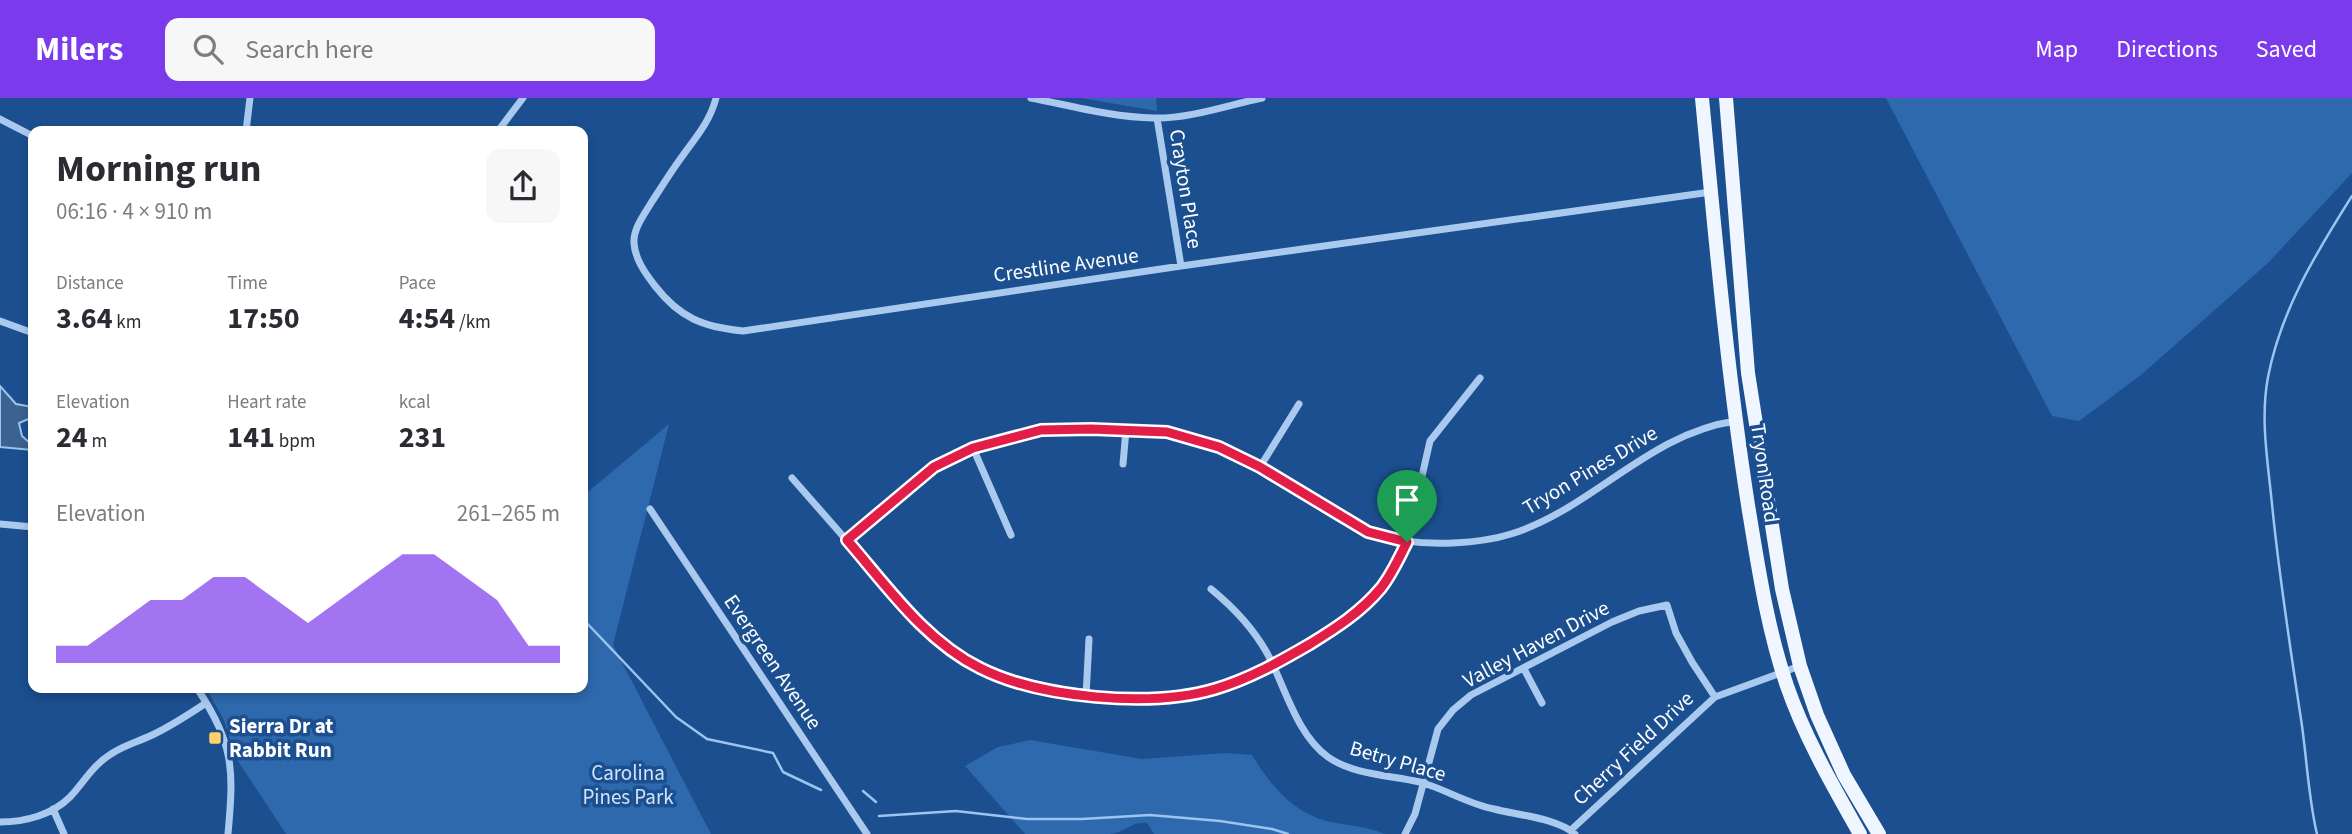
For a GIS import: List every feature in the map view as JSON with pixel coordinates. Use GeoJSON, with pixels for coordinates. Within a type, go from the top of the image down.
{"type":"FeatureCollection","features":[{"type":"Feature","properties":{"kind":"main road","name":"Tryon Road"},"geometry":{"type":"LineString","coordinates":[[1702,98],[1736,421],[1761,581],[1783,672],[1808,737],[1860,834]]}},
{"type":"Feature","properties":{"kind":"main road","name":"Tryon Road"},"geometry":{"type":"LineString","coordinates":[[1726,98],[1737,252],[1753,414],[1782,589],[1800,666],[1835,758],[1879,834]]}},
{"type":"Feature","properties":{"kind":"street"},"geometry":{"type":"LineString","coordinates":[[247,126],[250,98]]}},
{"type":"Feature","properties":{"kind":"street"},"geometry":{"type":"LineString","coordinates":[[502,126],[523,98]]}},
{"type":"Feature","properties":{"kind":"street","name":"Crestline Avenue"},"geometry":{"type":"LineString","coordinates":[[716,98],[705,127],[680,158],[640,220],[634,239],[636,255],[653,285],[681,312],[701,324],[743,331],[1711,192]]}},
{"type":"Feature","properties":{"kind":"street"},"geometry":{"type":"LineString","coordinates":[[1031,98],[1058,101],[1095,112],[1157,118],[1262,98]]}},
{"type":"Feature","properties":{"kind":"street","name":"Crayton Place"},"geometry":{"type":"LineString","coordinates":[[1157,118],[1181,266]]}},
{"type":"Feature","properties":{"kind":"street"},"geometry":{"type":"LineString","coordinates":[[0,119],[28,133]]}},
{"type":"Feature","properties":{"kind":"street"},"geometry":{"type":"LineString","coordinates":[[0,321],[28,331]]}},
{"type":"Feature","properties":{"kind":"street"},"geometry":{"type":"LineString","coordinates":[[792,478],[920,624],[944,645],[980,668],[1052,691],[1117,698],[1174,697],[1212,690],[1272,666],[1335,629],[1368,603],[1391,574],[1407,542],[1430,441],[1480,378]]}},
{"type":"Feature","properties":{"kind":"street"},"geometry":{"type":"LineString","coordinates":[[1260,467],[1299,404]]}},
{"type":"Feature","properties":{"kind":"street","name":"Tryon Pines Drive"},"geometry":{"type":"LineString","coordinates":[[847,540],[934,467],[973,448],[1041,430],[1126,430],[1167,432],[1219,447],[1260,467],[1368,532],[1407,542],[1481,541],[1512,534],[1563,509],[1669,442],[1702,429],[1736,421]]}},
{"type":"Feature","properties":{"kind":"street"},"geometry":{"type":"LineString","coordinates":[[1123,464],[1126,430]]}},
{"type":"Feature","properties":{"kind":"street"},"geometry":{"type":"LineString","coordinates":[[973,448],[1011,535]]}},
{"type":"Feature","properties":{"kind":"street","name":"Evergreen Avenue"},"geometry":{"type":"LineString","coordinates":[[650,509],[867,834]]}},
{"type":"Feature","properties":{"kind":"street"},"geometry":{"type":"LineString","coordinates":[[0,524],[28,527]]}},
{"type":"Feature","properties":{"kind":"street","name":"Betry Place"},"geometry":{"type":"LineString","coordinates":[[1211,589],[1250,629],[1312,743],[1327,756],[1341,765],[1422,783],[1476,805],[1525,815],[1573,832]]}},
{"type":"Feature","properties":{"kind":"street","name":"Valley Haven Drive"},"geometry":{"type":"LineString","coordinates":[[1405,834],[1415,814],[1438,729],[1453,709],[1471,695],[1612,622],[1639,611],[1667,605],[1676,633],[1715,697]]}},
{"type":"Feature","properties":{"kind":"street"},"geometry":{"type":"LineString","coordinates":[[1086,696],[1089,639]]}},
{"type":"Feature","properties":{"kind":"street","name":"Cherry Field Drive"},"geometry":{"type":"LineString","coordinates":[[1573,832],[1715,697],[1800,666]]}},
{"type":"Feature","properties":{"kind":"street"},"geometry":{"type":"LineString","coordinates":[[1524,669],[1542,703]]}},
{"type":"Feature","properties":{"kind":"street"},"geometry":{"type":"LineString","coordinates":[[200,693],[219,724],[231,761],[229,834]]}},
{"type":"Feature","properties":{"kind":"street"},"geometry":{"type":"LineString","coordinates":[[0,822],[38,817],[53,809],[70,797],[92,769],[103,760],[178,721],[206,703]]}},
{"type":"Feature","properties":{"kind":"street"},"geometry":{"type":"LineString","coordinates":[[53,809],[64,834]]}},
{"type":"Feature","properties":{"kind":"green space"},"geometry":{"type":"Polygon","coordinates":[[[1081,98],[1156,98],[1157,111],[1081,98]]]}},
{"type":"Feature","properties":{"kind":"green space"},"geometry":{"type":"Polygon","coordinates":[[[1886,98],[2352,98],[2352,173],[2268,263],[2141,375],[2079,421],[2052,416],[1886,98]]]}},
{"type":"Feature","properties":{"kind":"green space","name":"Carolina Pines Park"},"geometry":{"type":"Polygon","coordinates":[[[669,424],[613,645],[711,834],[286,834],[236,758],[224,720],[209,693],[588,693],[588,492],[669,424]]]}},
{"type":"Feature","properties":{"kind":"green space"},"geometry":{"type":"Polygon","coordinates":[[[1030,740],[1142,759],[1226,753],[1252,755],[1275,787],[1294,805],[1318,818],[1385,834],[1154,834],[1147,823],[1142,823],[1110,834],[1025,834],[965,766],[998,747],[1030,740]]]}},
{"type":"Feature","properties":{"kind":"shaded area"},"geometry":{"type":"Polygon","coordinates":[[[0,386],[16,404],[28,406],[28,419],[19,423],[22,436],[28,441],[28,450],[0,447],[0,386]]]}},
{"type":"Feature","properties":{"kind":"waterway"},"geometry":{"type":"LineString","coordinates":[[2317,834],[2278,558],[2267,457],[2265,409],[2274,352],[2291,305],[2313,261],[2352,196]]}},
{"type":"Feature","properties":{"kind":"waterway"},"geometry":{"type":"LineString","coordinates":[[588,624],[676,717],[707,739],[773,753],[783,772],[821,790]]}},
{"type":"Feature","properties":{"kind":"waterway"},"geometry":{"type":"LineString","coordinates":[[863,791],[876,802]]}},
{"type":"Feature","properties":{"kind":"waterway"},"geometry":{"type":"LineString","coordinates":[[879,816],[956,811],[1027,819],[1150,815],[1220,821],[1288,834]]}},
{"type":"Feature","properties":{"kind":"place","name":"Sierra Dr at Rabbit Run"},"geometry":{"type":"Point","coordinates":[215,738]}},
{"type":"Feature","properties":{"kind":"route"},"geometry":{"type":"LineString","coordinates":[[1091,429],[1167,432],[1219,447],[1260,467],[1368,532],[1407,542],[1391,574],[1368,603],[1335,629],[1272,666],[1212,690],[1174,697],[1117,698],[1052,691],[980,668],[944,645],[920,624],[847,540],[934,467],[973,448],[1041,430],[1091,429]]}}]}
